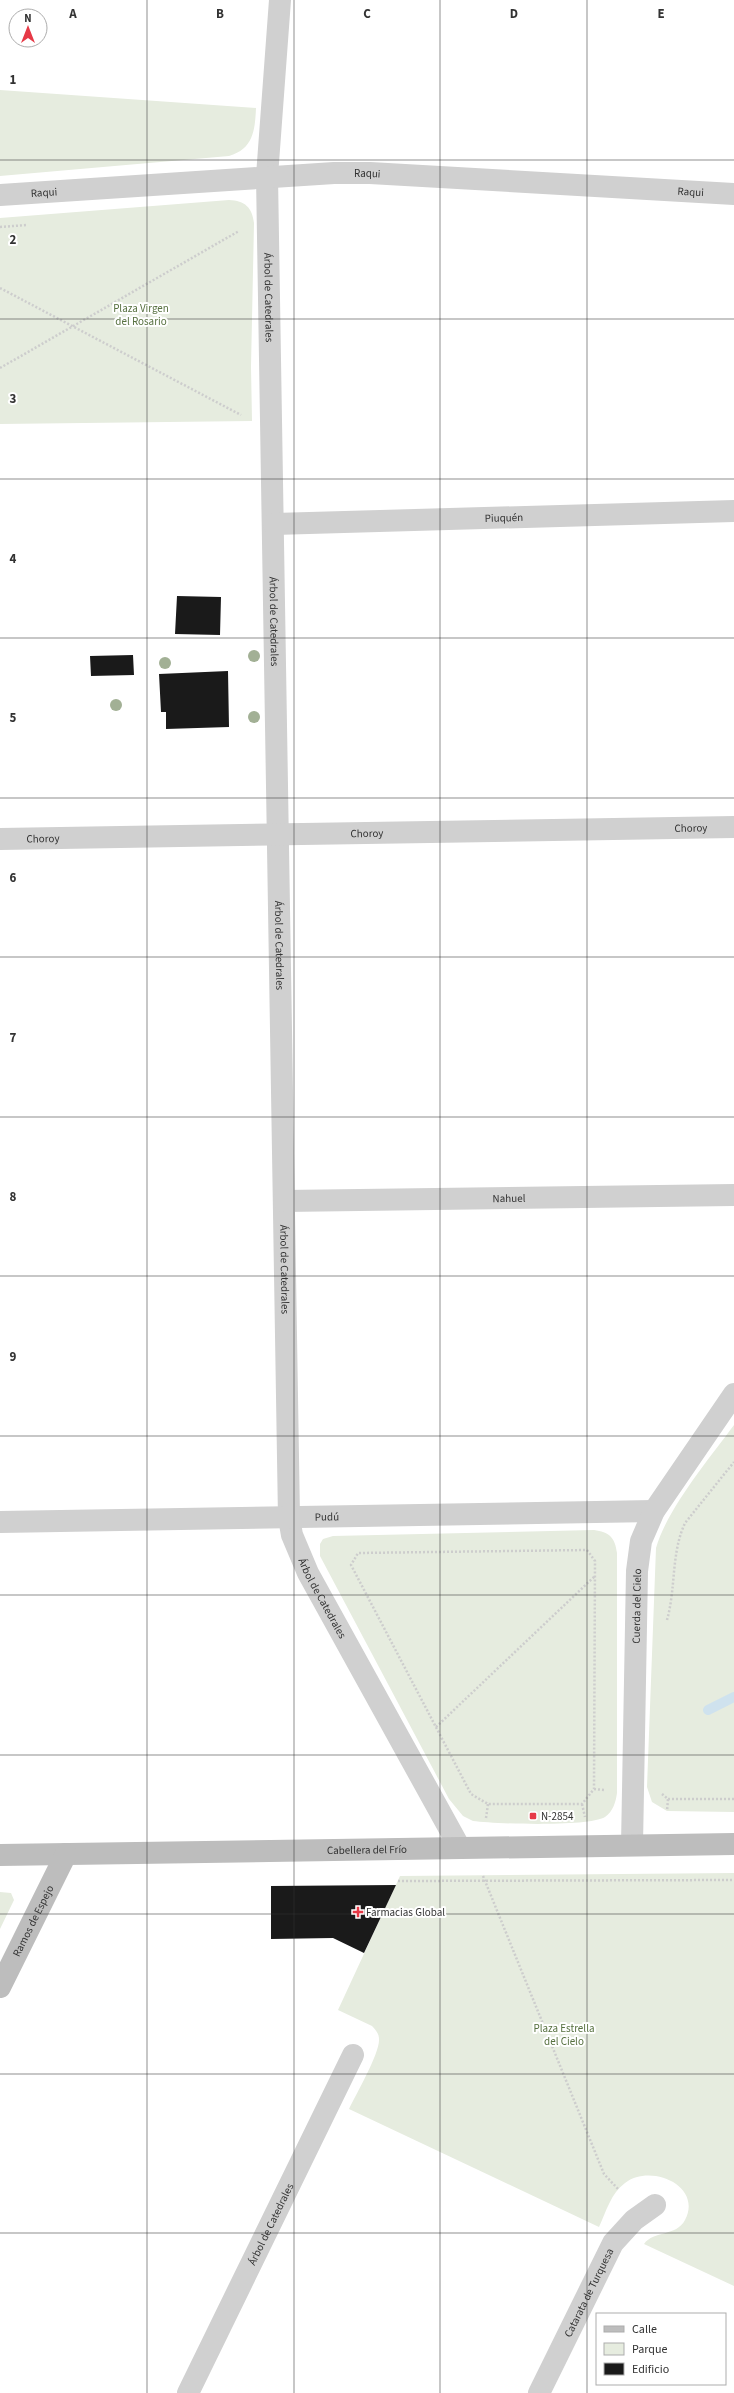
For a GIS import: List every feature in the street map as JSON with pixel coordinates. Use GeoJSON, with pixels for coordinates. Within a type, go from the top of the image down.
{"type":"FeatureCollection","features":[{"type":"Feature","properties":{"kind":"street","name":"Árbol de Catedrales"},"geometry":{"type":"LineString","coordinates":[[280,0],[268,176],[289,1518],[292,1535],[308,1573],[460,1848]]}},
{"type":"Feature","properties":{"kind":"street","name":"Raqui"},"geometry":{"type":"LineString","coordinates":[[0,195],[268,176],[370,173],[734,194]]}},
{"type":"Feature","properties":{"kind":"street","name":"Piuquén"},"geometry":{"type":"LineString","coordinates":[[274,524],[734,511]]}},
{"type":"Feature","properties":{"kind":"street","name":"Choroy"},"geometry":{"type":"LineString","coordinates":[[0,839],[734,827]]}},
{"type":"Feature","properties":{"kind":"street","name":"Nahuel"},"geometry":{"type":"LineString","coordinates":[[284,1201],[734,1195]]}},
{"type":"Feature","properties":{"kind":"street","name":"Cuerda del Cielo"},"geometry":{"type":"LineString","coordinates":[[632,1845],[638,1564],[641,1541],[654,1511],[734,1394]]}},
{"type":"Feature","properties":{"kind":"street","name":"Pudú"},"geometry":{"type":"LineString","coordinates":[[0,1522],[654,1511]]}},
{"type":"Feature","properties":{"kind":"street","name":"Cabellera del Frío"},"geometry":{"type":"LineString","coordinates":[[0,1855],[734,1844]]}},
{"type":"Feature","properties":{"kind":"street","name":"Ramos de Espejo"},"geometry":{"type":"LineString","coordinates":[[0,1987],[66,1854]]}},
{"type":"Feature","properties":{"kind":"street","name":"Árbol de Catedrales"},"geometry":{"type":"LineString","coordinates":[[188,2393],[353,2055]]}},
{"type":"Feature","properties":{"kind":"street","name":"Catarata de Turquesa"},"geometry":{"type":"LineString","coordinates":[[539,2393],[613,2243],[634,2220],[655,2205]]}},
{"type":"Feature","properties":{"kind":"path"},"geometry":{"type":"LineString","coordinates":[[0,227],[31,224]]}},
{"type":"Feature","properties":{"kind":"path"},"geometry":{"type":"LineString","coordinates":[[0,368],[246,227]]}},
{"type":"Feature","properties":{"kind":"path"},"geometry":{"type":"LineString","coordinates":[[0,288],[246,418]]}},
{"type":"Feature","properties":{"kind":"path"},"geometry":{"type":"LineString","coordinates":[[666,1626],[672,1604],[680,1534],[685,1523],[734,1462]]}},
{"type":"Feature","properties":{"kind":"path"},"geometry":{"type":"LineString","coordinates":[[587,1550],[595,1561],[594,1788],[582,1804],[488,1804],[471,1794],[351,1564],[358,1553],[587,1550]]}},
{"type":"Feature","properties":{"kind":"path"},"geometry":{"type":"LineString","coordinates":[[436,1727],[595,1576]]}},
{"type":"Feature","properties":{"kind":"path"},"geometry":{"type":"LineString","coordinates":[[668,1799],[734,1799]]}},
{"type":"Feature","properties":{"kind":"path"},"geometry":{"type":"LineString","coordinates":[[486,1823],[488,1804]]}},
{"type":"Feature","properties":{"kind":"path"},"geometry":{"type":"LineString","coordinates":[[582,1804],[587,1822]]}},
{"type":"Feature","properties":{"kind":"path"},"geometry":{"type":"LineString","coordinates":[[483,1876],[604,2174],[618,2189]]}},
{"type":"Feature","properties":{"kind":"path"},"geometry":{"type":"LineString","coordinates":[[398,1881],[734,1880]]}},
{"type":"Feature","properties":{"kind":"green space"},"geometry":{"type":"Polygon","coordinates":[[[0,90],[256,108],[255,124],[248,144],[237,153],[229,156],[0,176],[0,90]]]}},
{"type":"Feature","properties":{"kind":"green space","name":"Plaza Virgen del Rosario"},"geometry":{"type":"Polygon","coordinates":[[[229,200],[243,203],[247,206],[252,213],[254,223],[251,367],[252,421],[0,424],[0,218],[229,200]]]}},
{"type":"Feature","properties":{"kind":"green space"},"geometry":{"type":"Polygon","coordinates":[[[734,1425],[734,1812],[667,1811],[652,1802],[647,1787],[656,1548],[661,1533],[679,1501],[734,1425]]]}},
{"type":"Feature","properties":{"kind":"green space"},"geometry":{"type":"Polygon","coordinates":[[[594,1530],[604,1532],[613,1539],[617,1553],[617,1793],[614,1806],[605,1817],[580,1822],[520,1824],[473,1821],[463,1816],[449,1799],[320,1556],[320,1544],[323,1539],[333,1536],[594,1530]]]}},
{"type":"Feature","properties":{"kind":"green space","name":"Plaza Estrella del Cielo"},"geometry":{"type":"Polygon","coordinates":[[[734,1873],[734,2286],[644,2244],[653,2237],[676,2229],[685,2220],[689,2208],[687,2197],[681,2188],[672,2181],[660,2177],[648,2176],[636,2177],[625,2183],[612,2197],[599,2227],[349,2109],[376,2054],[379,2037],[372,2026],[338,2010],[400,1876],[734,1873]]]}},
{"type":"Feature","properties":{"kind":"green space"},"geometry":{"type":"Polygon","coordinates":[[[0,1892],[11,1893],[14,1900],[0,1929],[0,1892]]]}},
{"type":"Feature","properties":{"kind":"building"},"geometry":{"type":"Polygon","coordinates":[[[177,596],[221,597],[220,635],[175,634],[177,596]]]}},
{"type":"Feature","properties":{"kind":"building"},"geometry":{"type":"Polygon","coordinates":[[[133,655],[134,675],[91,676],[90,656],[133,655]]]}},
{"type":"Feature","properties":{"kind":"building"},"geometry":{"type":"Polygon","coordinates":[[[228,671],[229,727],[166,729],[166,712],[161,712],[159,674],[228,671]]]}},
{"type":"Feature","properties":{"kind":"building"},"geometry":{"type":"Polygon","coordinates":[[[396,1885],[364,1953],[333,1938],[271,1939],[271,1886],[396,1885]]]}},
{"type":"Feature","properties":{"kind":"waterway"},"geometry":{"type":"LineString","coordinates":[[708,1710],[734,1697]]}},
{"type":"Feature","properties":{"kind":"place","name":"N-2854"},"geometry":{"type":"Point","coordinates":[533,1816]}},
{"type":"Feature","properties":{"kind":"place","name":"Farmacias Global"},"geometry":{"type":"Point","coordinates":[358,1912]}}]}
